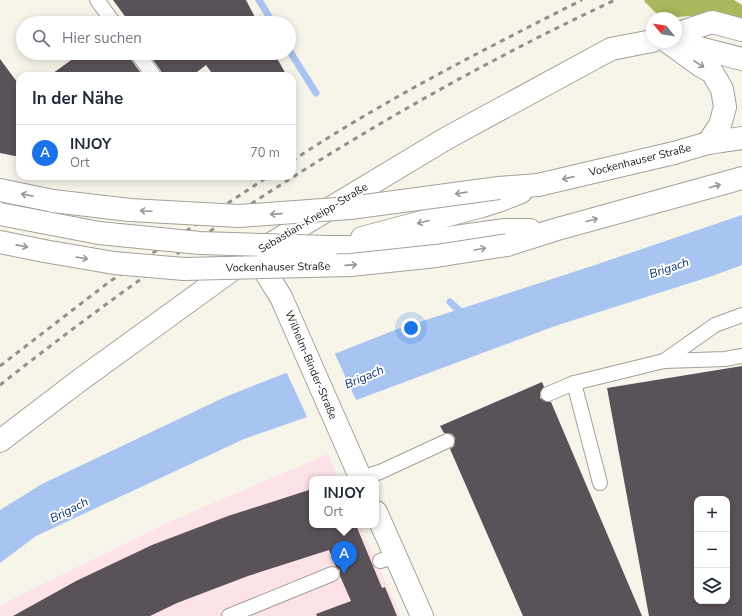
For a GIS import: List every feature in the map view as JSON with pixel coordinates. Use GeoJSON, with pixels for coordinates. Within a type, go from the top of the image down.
{"type":"FeatureCollection","features":[{"type":"Feature","properties":{"kind":"main road"},"geometry":{"type":"LineString","coordinates":[[682,32],[712,22],[742,30]]}},
{"type":"Feature","properties":{"kind":"main road","name":"Sebastian-Kneipp-Straße"},"geometry":{"type":"LineString","coordinates":[[0,441],[80,380],[254,254],[447,138],[611,49],[646,42]]}},
{"type":"Feature","properties":{"kind":"main road"},"geometry":{"type":"LineString","coordinates":[[682,44],[742,59]]}},
{"type":"Feature","properties":{"kind":"main road"},"geometry":{"type":"LineString","coordinates":[[676,48],[712,72],[722,89],[725,107],[720,125],[708,143]]}},
{"type":"Feature","properties":{"kind":"main road","name":"Vockenhauser Straße"},"geometry":{"type":"LineString","coordinates":[[328,247],[500,194],[674,153],[708,143],[742,138]]}},
{"type":"Feature","properties":{"kind":"main road","name":"Vockenhauser Straße"},"geometry":{"type":"LineString","coordinates":[[0,214],[100,233],[200,243],[328,247],[384,247],[506,237],[554,230],[742,178]]}},
{"type":"Feature","properties":{"kind":"main road","name":"Vockenhauser Straße"},"geometry":{"type":"LineString","coordinates":[[0,190],[53,201],[130,210],[239,216],[350,208],[500,194]]}},
{"type":"Feature","properties":{"kind":"main road","name":"Vockenhauser Straße"},"geometry":{"type":"LineString","coordinates":[[0,242],[114,263],[192,269],[351,265],[436,256],[506,237]]}},
{"type":"Feature","properties":{"kind":"main road","name":"Wilhelm-Binder-Straße"},"geometry":{"type":"LineString","coordinates":[[254,254],[281,297],[360,476]]}},
{"type":"Feature","properties":{"kind":"main road"},"geometry":{"type":"LineString","coordinates":[[379,524],[388,558],[422,616]]}},
{"type":"Feature","properties":{"kind":"lane"},"geometry":{"type":"LineString","coordinates":[[97,0],[109,16]]}},
{"type":"Feature","properties":{"kind":"lane"},"geometry":{"type":"LineString","coordinates":[[142,60],[151,72]]}},
{"type":"Feature","properties":{"kind":"lane"},"geometry":{"type":"LineString","coordinates":[[664,361],[715,325],[742,314]]}},
{"type":"Feature","properties":{"kind":"lane"},"geometry":{"type":"LineString","coordinates":[[548,394],[574,383],[664,361],[725,359],[742,356]]}},
{"type":"Feature","properties":{"kind":"lane"},"geometry":{"type":"LineString","coordinates":[[574,383],[600,484]]}},
{"type":"Feature","properties":{"kind":"lane"},"geometry":{"type":"LineString","coordinates":[[369,476],[447,441]]}},
{"type":"Feature","properties":{"kind":"lane"},"geometry":{"type":"LineString","coordinates":[[229,616],[332,574]]}},
{"type":"Feature","properties":{"kind":"shaded area"},"geometry":{"type":"Polygon","coordinates":[[[328,454],[338,476],[309,476],[309,528],[361,528],[401,616],[0,616],[0,607],[3,604],[171,521],[328,454]]]}},
{"type":"Feature","properties":{"kind":"green space"},"geometry":{"type":"Polygon","coordinates":[[[734,0],[742,5],[742,21],[691,16],[682,17],[682,12],[655,12],[644,1],[734,0]]]}},
{"type":"Feature","properties":{"kind":"water","name":"Brigach"},"geometry":{"type":"Polygon","coordinates":[[[742,215],[742,265],[555,326],[359,399],[244,439],[36,536],[0,563],[0,510],[42,484],[225,397],[395,330],[592,266],[742,215]]]}},
{"type":"Feature","properties":{"kind":"pier"},"geometry":{"type":"Polygon","coordinates":[[[334,352],[357,402],[308,419],[286,371],[334,352]]]}},
{"type":"Feature","properties":{"kind":"building"},"geometry":{"type":"Polygon","coordinates":[[[113,0],[246,0],[254,16],[125,16],[113,0]]]}},
{"type":"Feature","properties":{"kind":"building"},"geometry":{"type":"Polygon","coordinates":[[[0,59],[16,81],[16,156],[0,153],[0,59]]]}},
{"type":"Feature","properties":{"kind":"building"},"geometry":{"type":"Polygon","coordinates":[[[71,60],[131,60],[140,72],[55,72],[71,60]]]}},
{"type":"Feature","properties":{"kind":"building"},"geometry":{"type":"Polygon","coordinates":[[[153,60],[278,60],[285,72],[211,72],[206,65],[197,72],[161,71],[153,60]]]}},
{"type":"Feature","properties":{"kind":"building"},"geometry":{"type":"Polygon","coordinates":[[[742,366],[742,616],[649,616],[607,388],[742,366]]]}},
{"type":"Feature","properties":{"kind":"building"},"geometry":{"type":"Polygon","coordinates":[[[542,382],[544,387],[540,393],[540,398],[547,402],[551,402],[642,616],[523,616],[450,449],[454,446],[455,438],[452,434],[444,433],[440,426],[542,382]]]}},
{"type":"Feature","properties":{"kind":"building"},"geometry":{"type":"Polygon","coordinates":[[[309,490],[309,528],[357,528],[382,588],[385,587],[397,616],[317,616],[316,614],[351,601],[340,576],[340,570],[336,567],[329,550],[248,576],[177,603],[150,616],[13,616],[76,581],[152,545],[228,516],[309,490]]]}},
{"type":"Feature","properties":{"kind":"waterway"},"geometry":{"type":"LineString","coordinates":[[259,0],[269,16]]}},
{"type":"Feature","properties":{"kind":"waterway"},"geometry":{"type":"LineString","coordinates":[[295,60],[316,93]]}},
{"type":"Feature","properties":{"kind":"waterway"},"geometry":{"type":"LineString","coordinates":[[450,302],[464,315]]}},
{"type":"Feature","properties":{"kind":"railway"},"geometry":{"type":"LineString","coordinates":[[296,158],[362,117],[434,76],[582,0]]}},
{"type":"Feature","properties":{"kind":"railway"},"geometry":{"type":"LineString","coordinates":[[296,175],[453,83],[533,40],[615,0]]}},
{"type":"Feature","properties":{"kind":"railway"},"geometry":{"type":"LineString","coordinates":[[0,366],[109,282],[263,180]]}},
{"type":"Feature","properties":{"kind":"railway"},"geometry":{"type":"LineString","coordinates":[[0,385],[145,276],[220,224],[288,180]]}},
{"type":"Feature","properties":{"kind":"place","name":"INJOY"},"geometry":{"type":"Point","coordinates":[344,574]}}]}
